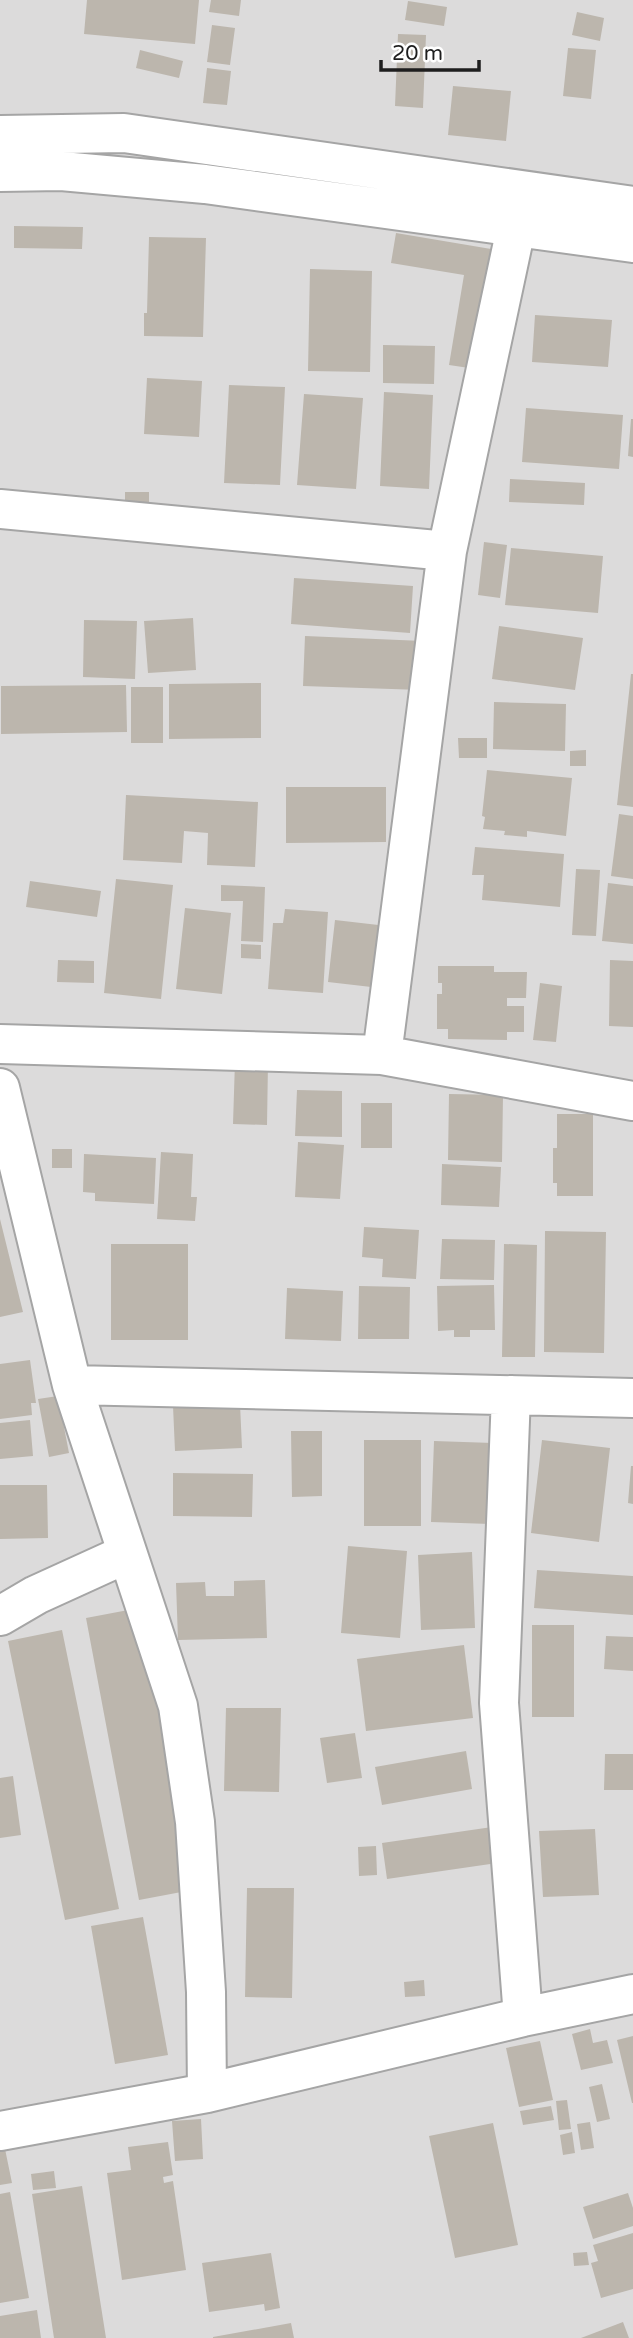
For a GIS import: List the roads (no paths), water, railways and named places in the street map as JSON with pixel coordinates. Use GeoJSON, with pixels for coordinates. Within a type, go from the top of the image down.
{"type":"FeatureCollection","features":[{"type":"Feature","properties":{"kind":"street"},"geometry":{"type":"LineString","coordinates":[[0,135],[124,133],[521,209],[633,243]]}},
{"type":"Feature","properties":{"kind":"street"},"geometry":{"type":"LineString","coordinates":[[0,172],[61,171],[521,209],[633,206]]}},
{"type":"Feature","properties":{"kind":"street"},"geometry":{"type":"LineString","coordinates":[[382,1055],[447,551],[521,209]]}},
{"type":"Feature","properties":{"kind":"street"},"geometry":{"type":"LineString","coordinates":[[0,509],[447,551]]}},
{"type":"Feature","properties":{"kind":"street"},"geometry":{"type":"LineString","coordinates":[[0,1044],[382,1055],[633,1101]]}},
{"type":"Feature","properties":{"kind":"street"},"geometry":{"type":"LineString","coordinates":[[0,1088],[72,1385],[178,1706],[195,1822],[206,1992],[206,2093]]}},
{"type":"Feature","properties":{"kind":"street"},"geometry":{"type":"LineString","coordinates":[[72,1385],[633,1398]]}},
{"type":"Feature","properties":{"kind":"street"},"geometry":{"type":"LineString","coordinates":[[511,1395],[499,1703],[523,2017]]}},
{"type":"Feature","properties":{"kind":"street"},"geometry":{"type":"LineString","coordinates":[[0,1616],[36,1595],[126,1554]]}},
{"type":"Feature","properties":{"kind":"street"},"geometry":{"type":"LineString","coordinates":[[0,2131],[206,2093],[523,2017],[633,1994]]}}]}
